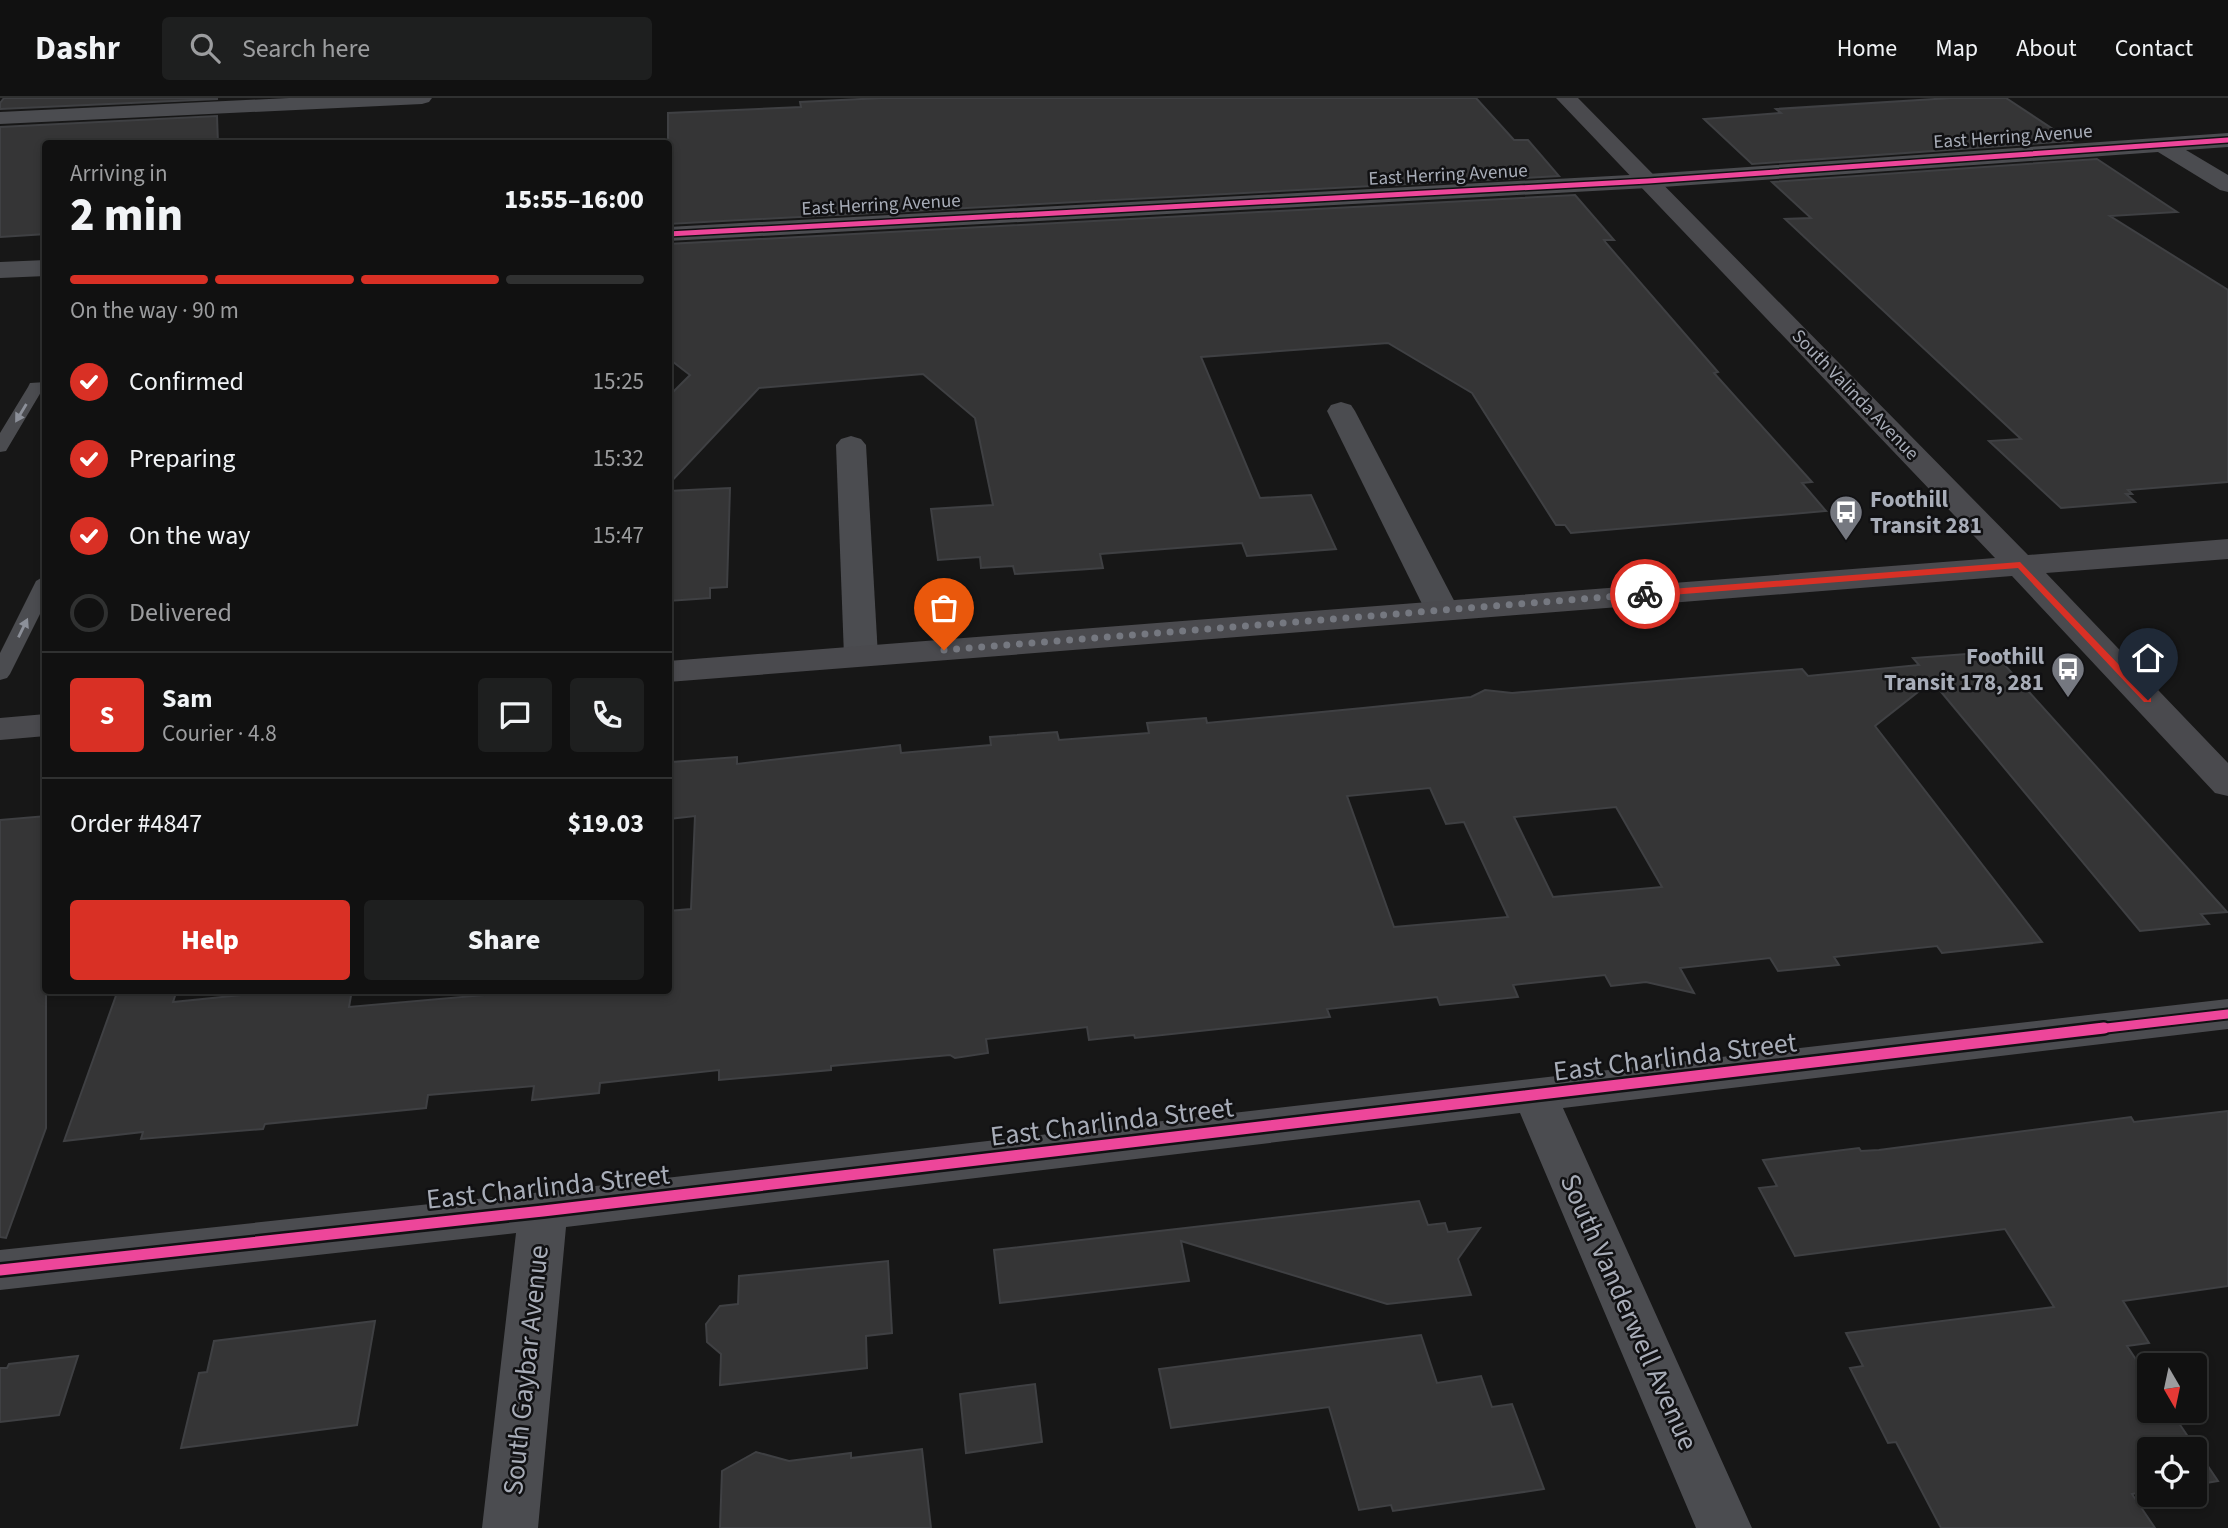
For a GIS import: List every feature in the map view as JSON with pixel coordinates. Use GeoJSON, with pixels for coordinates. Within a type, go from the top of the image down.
{"type":"FeatureCollection","features":[{"type":"Feature","properties":{"kind":"main road","name":"South Valinda Avenue"},"geometry":{"type":"LineString","coordinates":[[1566,98],[2020,565],[2228,785]]}},
{"type":"Feature","properties":{"kind":"main road"},"geometry":{"type":"LineString","coordinates":[[672,672],[2228,549]]}},
{"type":"Feature","properties":{"kind":"main road"},"geometry":{"type":"LineString","coordinates":[[0,729],[42,725]]}},
{"type":"Feature","properties":{"kind":"street"},"geometry":{"type":"LineString","coordinates":[[0,118],[422,98]]}},
{"type":"Feature","properties":{"kind":"street","name":"East Herring Avenue"},"geometry":{"type":"LineString","coordinates":[[672,234],[1648,181],[2228,140]]}},
{"type":"Feature","properties":{"kind":"street"},"geometry":{"type":"LineString","coordinates":[[2161,144],[2228,186]]}},
{"type":"Feature","properties":{"kind":"street"},"geometry":{"type":"LineString","coordinates":[[0,270],[42,268]]}},
{"type":"Feature","properties":{"kind":"street"},"geometry":{"type":"LineString","coordinates":[[1340,411],[1442,610]]}},
{"type":"Feature","properties":{"kind":"street"},"geometry":{"type":"LineString","coordinates":[[851,444],[862,656]]}},
{"type":"Feature","properties":{"kind":"street","name":"East Charlinda Street"},"geometry":{"type":"LineString","coordinates":[[0,1270],[543,1211],[2228,1014]]}},
{"type":"Feature","properties":{"kind":"street","name":"South Vanderwell Avenue"},"geometry":{"type":"LineString","coordinates":[[1535,1096],[1724,1528]]}},
{"type":"Feature","properties":{"kind":"street","name":"South Gaybar Avenue"},"geometry":{"type":"LineString","coordinates":[[510,1528],[543,1211]]}},
{"type":"Feature","properties":{"kind":"lane"},"geometry":{"type":"LineString","coordinates":[[0,447],[36,387],[42,387]]}},
{"type":"Feature","properties":{"kind":"lane"},"geometry":{"type":"LineString","coordinates":[[0,674],[42,589]]}},
{"type":"Feature","properties":{"kind":"building"},"geometry":{"type":"Polygon","coordinates":[[[4,98],[217,98],[217,99],[0,109],[4,98]]]}},
{"type":"Feature","properties":{"kind":"building"},"geometry":{"type":"Polygon","coordinates":[[[882,98],[1476,98],[1514,140],[1528,140],[1559,176],[672,224],[672,140],[668,140],[668,113],[801,107],[800,102],[882,98]]]}},
{"type":"Feature","properties":{"kind":"building"},"geometry":{"type":"Polygon","coordinates":[[[1951,98],[2006,98],[2071,141],[1752,164],[1704,119],[1781,113],[1776,109],[1951,98]]]}},
{"type":"Feature","properties":{"kind":"building"},"geometry":{"type":"Polygon","coordinates":[[[217,116],[218,140],[42,140],[42,234],[0,237],[0,127],[217,116]]]}},
{"type":"Feature","properties":{"kind":"building"},"geometry":{"type":"Polygon","coordinates":[[[2097,159],[2177,212],[2110,216],[2228,290],[2228,482],[2128,490],[2132,494],[2126,494],[2135,502],[2061,508],[1989,441],[2021,439],[1785,219],[1811,218],[1772,182],[2097,159]]]}},
{"type":"Feature","properties":{"kind":"building"},"geometry":{"type":"Polygon","coordinates":[[[1575,195],[1614,240],[1604,240],[1606,243],[1718,372],[1714,373],[1812,482],[1802,483],[1826,511],[1571,533],[1565,525],[1556,525],[1472,393],[1388,343],[1201,357],[1260,498],[1311,495],[1336,549],[1247,556],[1242,543],[1100,554],[1103,568],[1015,574],[1013,566],[981,568],[980,557],[938,560],[931,509],[993,505],[975,418],[923,374],[759,388],[672,481],[672,393],[690,375],[672,361],[672,244],[1575,195]]]}},
{"type":"Feature","properties":{"kind":"building"},"geometry":{"type":"Polygon","coordinates":[[[730,488],[727,587],[710,588],[710,598],[672,601],[672,491],[730,488]]]}},
{"type":"Feature","properties":{"kind":"building"},"geometry":{"type":"Polygon","coordinates":[[[1993,652],[2227,912],[2201,914],[2209,924],[2140,931],[1932,681],[1875,726],[2042,942],[1942,953],[1937,946],[1834,957],[1839,965],[1778,971],[1770,958],[1680,968],[1694,993],[1646,982],[1611,986],[1605,975],[1513,985],[1518,997],[1440,1005],[1437,997],[1327,1009],[1330,1017],[1135,1038],[1134,1035],[1089,1040],[1087,1027],[986,1039],[988,1053],[955,1058],[950,1055],[831,1066],[831,1070],[719,1080],[719,1070],[600,1083],[599,1093],[532,1100],[534,1086],[428,1095],[426,1108],[265,1124],[263,1129],[141,1139],[143,1132],[64,1141],[117,994],[176,994],[173,1002],[252,994],[351,994],[349,1007],[497,994],[672,994],[672,911],[691,909],[695,816],[672,819],[672,762],[737,757],[737,764],[900,745],[901,753],[991,745],[990,737],[1057,732],[1059,740],[1149,733],[1147,723],[1206,718],[1207,723],[1363,708],[1471,697],[1485,690],[1512,693],[1802,669],[1808,676],[1919,665],[1913,658],[1993,652]],[[1430,788],[1347,796],[1394,927],[1508,917],[1464,822],[1446,824],[1430,788]],[[1616,807],[1514,817],[1553,897],[1662,887],[1616,807]]]}},
{"type":"Feature","properties":{"kind":"building"},"geometry":{"type":"Polygon","coordinates":[[[42,816],[42,994],[46,994],[46,1128],[6,1238],[0,1237],[0,820],[42,816]]]}},
{"type":"Feature","properties":{"kind":"building"},"geometry":{"type":"Polygon","coordinates":[[[2228,1111],[2228,1286],[2123,1301],[2149,1343],[2127,1346],[2137,1361],[2137,1423],[2179,1423],[2188,1437],[2137,1437],[2137,1493],[2132,1494],[2137,1507],[2141,1507],[2155,1528],[1941,1528],[1896,1442],[1888,1443],[1850,1368],[1863,1366],[1846,1333],[2054,1307],[2005,1229],[1795,1256],[1759,1188],[1777,1186],[1763,1160],[1859,1148],[1861,1151],[1879,1150],[2131,1117],[2134,1122],[2228,1111]]]}},
{"type":"Feature","properties":{"kind":"building"},"geometry":{"type":"Polygon","coordinates":[[[1419,1201],[1428,1225],[1445,1223],[1448,1232],[1480,1228],[1458,1259],[1471,1295],[1387,1304],[1181,1241],[1189,1281],[1000,1303],[994,1250],[1419,1201]]]}},
{"type":"Feature","properties":{"kind":"building"},"geometry":{"type":"Polygon","coordinates":[[[888,1261],[892,1333],[866,1336],[867,1368],[720,1385],[721,1354],[707,1342],[706,1324],[720,1306],[738,1304],[739,1276],[888,1261]]]}},
{"type":"Feature","properties":{"kind":"building"},"geometry":{"type":"Polygon","coordinates":[[[375,1321],[357,1425],[181,1448],[199,1373],[207,1372],[214,1341],[375,1321]]]}},
{"type":"Feature","properties":{"kind":"building"},"geometry":{"type":"Polygon","coordinates":[[[1421,1335],[1437,1383],[1481,1376],[1492,1407],[1512,1404],[1544,1489],[1393,1511],[1391,1505],[1359,1510],[1329,1407],[1171,1428],[1159,1369],[1421,1335]]]}},
{"type":"Feature","properties":{"kind":"building"},"geometry":{"type":"Polygon","coordinates":[[[78,1356],[59,1415],[0,1422],[0,1368],[7,1368],[9,1364],[78,1356]]]}},
{"type":"Feature","properties":{"kind":"building"},"geometry":{"type":"Polygon","coordinates":[[[1035,1384],[1042,1442],[966,1453],[960,1394],[1035,1384]]]}},
{"type":"Feature","properties":{"kind":"building"},"geometry":{"type":"Polygon","coordinates":[[[922,1449],[931,1528],[720,1528],[722,1471],[756,1452],[789,1461],[851,1453],[851,1458],[922,1449]]]}},
{"type":"Feature","properties":{"kind":"building"},"geometry":{"type":"Polygon","coordinates":[[[2207,1465],[2218,1481],[2207,1483],[2207,1465]]]}},
{"type":"Feature","properties":{"kind":"cycle path"},"geometry":{"type":"LineString","coordinates":[[672,234],[1648,181],[2228,140]]}},
{"type":"Feature","properties":{"kind":"cycle path"},"geometry":{"type":"LineString","coordinates":[[0,1270],[543,1211],[2228,1014]]}},
{"type":"Feature","properties":{"kind":"way so far"},"geometry":{"type":"LineString","coordinates":[[944,650],[1645,594]]}},
{"type":"Feature","properties":{"kind":"place","name":"Foothill Transit 281"},"geometry":{"type":"Point","coordinates":[1846,542]}},
{"type":"Feature","properties":{"kind":"place","name":"Foothill Transit 178, 281"},"geometry":{"type":"Point","coordinates":[2068,699]}},
{"type":"Feature","properties":{"kind":"route"},"geometry":{"type":"LineString","coordinates":[[1645,594],[2020,565],[2148,700]]}}]}
